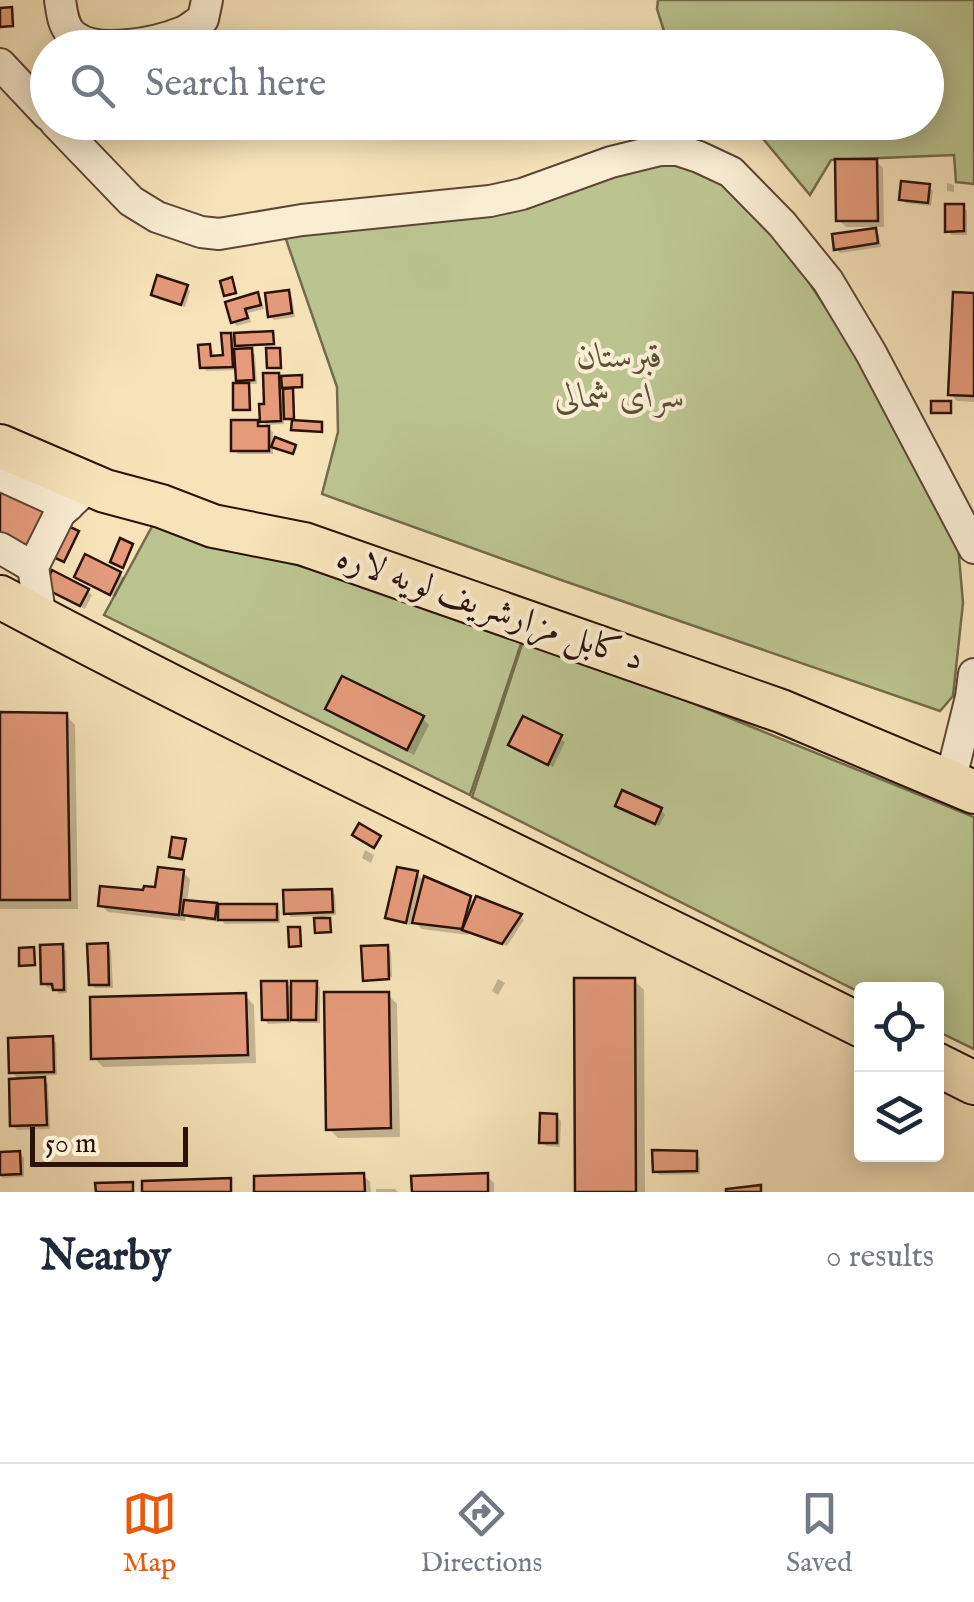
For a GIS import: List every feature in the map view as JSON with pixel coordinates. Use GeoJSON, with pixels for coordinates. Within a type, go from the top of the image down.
{"type":"FeatureCollection","features":[{"type":"Feature","properties":{"kind":"highway","name":"د کابل مزارشریف لویه لاره"},"geometry":{"type":"LineString","coordinates":[[0,446],[79,496],[161,506],[213,526],[304,544],[781,710],[962,787]]}},
{"type":"Feature","properties":{"kind":"highway"},"geometry":{"type":"LineString","coordinates":[[0,597],[174,689],[854,1022]]}},
{"type":"Feature","properties":{"kind":"highway"},"geometry":{"type":"LineString","coordinates":[[944,1068],[974,1083]]}},
{"type":"Feature","properties":{"kind":"street"},"geometry":{"type":"LineString","coordinates":[[60,0],[64,23],[69,30]]}},
{"type":"Feature","properties":{"kind":"street"},"geometry":{"type":"LineString","coordinates":[[187,30],[202,19],[208,0]]}},
{"type":"Feature","properties":{"kind":"street"},"geometry":{"type":"LineString","coordinates":[[0,64],[30,96]]}},
{"type":"Feature","properties":{"kind":"street"},"geometry":{"type":"LineString","coordinates":[[72,140],[131,201],[156,217],[219,234],[302,220],[490,201],[660,150],[678,150],[715,164],[732,172],[782,224],[828,281],[871,353],[974,548]]}},
{"type":"Feature","properties":{"kind":"street"},"geometry":{"type":"LineString","coordinates":[[0,474],[79,496]]}},
{"type":"Feature","properties":{"kind":"street"},"geometry":{"type":"LineString","coordinates":[[41,619],[33,566],[60,513],[79,496]]}},
{"type":"Feature","properties":{"kind":"street"},"geometry":{"type":"LineString","coordinates":[[0,548],[33,566]]}},
{"type":"Feature","properties":{"kind":"street"},"geometry":{"type":"LineString","coordinates":[[962,787],[974,674]]}},
{"type":"Feature","properties":{"kind":"green space"},"geometry":{"type":"Polygon","coordinates":[[[658,0],[974,0],[974,184],[956,182],[954,155],[831,160],[810,195],[764,140],[944,140],[944,30],[664,30],[658,0]]]}},
{"type":"Feature","properties":{"kind":"green space","name":"قبرستان سرای شمالی"},"geometry":{"type":"Polygon","coordinates":[[[615,156],[737,173],[854,351],[957,534],[963,603],[953,696],[940,711],[322,494],[338,432],[337,387],[280,222],[517,190],[615,156]]]}},
{"type":"Feature","properties":{"kind":"green space"},"geometry":{"type":"Polygon","coordinates":[[[155,521],[524,635],[470,795],[104,615],[155,521]]]}},
{"type":"Feature","properties":{"kind":"green space"},"geometry":{"type":"Polygon","coordinates":[[[525,635],[974,817],[974,1049],[944,1034],[944,982],[854,982],[854,989],[472,797],[525,635]]]}},
{"type":"Feature","properties":{"kind":"building"},"geometry":{"type":"Polygon","coordinates":[[[12,7],[13,26],[0,27],[0,8],[12,7]]]}},
{"type":"Feature","properties":{"kind":"building"},"geometry":{"type":"Polygon","coordinates":[[[835,159],[877,159],[878,221],[836,221],[835,159]]]}},
{"type":"Feature","properties":{"kind":"building"},"geometry":{"type":"Polygon","coordinates":[[[901,181],[930,184],[928,203],[899,200],[901,181]]]}},
{"type":"Feature","properties":{"kind":"building"},"geometry":{"type":"Polygon","coordinates":[[[945,204],[964,204],[964,231],[945,232],[945,204]]]}},
{"type":"Feature","properties":{"kind":"building"},"geometry":{"type":"Polygon","coordinates":[[[876,228],[878,243],[834,250],[832,234],[876,228]]]}},
{"type":"Feature","properties":{"kind":"building"},"geometry":{"type":"Polygon","coordinates":[[[157,275],[188,285],[181,305],[151,295],[157,275]]]}},
{"type":"Feature","properties":{"kind":"building"},"geometry":{"type":"Polygon","coordinates":[[[232,277],[236,293],[224,296],[220,281],[232,277]]]}},
{"type":"Feature","properties":{"kind":"building"},"geometry":{"type":"Polygon","coordinates":[[[289,290],[292,313],[268,317],[265,293],[289,290]]]}},
{"type":"Feature","properties":{"kind":"building"},"geometry":{"type":"Polygon","coordinates":[[[258,292],[261,305],[245,309],[248,318],[231,323],[225,302],[258,292]]]}},
{"type":"Feature","properties":{"kind":"building"},"geometry":{"type":"Polygon","coordinates":[[[953,292],[974,293],[974,396],[948,395],[953,292]]]}},
{"type":"Feature","properties":{"kind":"building"},"geometry":{"type":"Polygon","coordinates":[[[273,331],[274,344],[235,346],[234,333],[273,331]]]}},
{"type":"Feature","properties":{"kind":"building"},"geometry":{"type":"Polygon","coordinates":[[[221,333],[231,333],[233,367],[200,368],[198,345],[210,344],[211,356],[223,355],[221,333]]]}},
{"type":"Feature","properties":{"kind":"building"},"geometry":{"type":"Polygon","coordinates":[[[252,348],[254,380],[236,381],[234,349],[252,348]]]}},
{"type":"Feature","properties":{"kind":"building"},"geometry":{"type":"Polygon","coordinates":[[[266,348],[280,348],[281,368],[267,368],[266,348]]]}},
{"type":"Feature","properties":{"kind":"building"},"geometry":{"type":"Polygon","coordinates":[[[263,373],[279,373],[281,421],[260,422],[263,373]]]}},
{"type":"Feature","properties":{"kind":"building"},"geometry":{"type":"Polygon","coordinates":[[[302,375],[302,387],[282,388],[281,376],[302,375]]]}},
{"type":"Feature","properties":{"kind":"building"},"geometry":{"type":"Polygon","coordinates":[[[233,383],[249,383],[250,410],[233,410],[233,383]]]}},
{"type":"Feature","properties":{"kind":"building"},"geometry":{"type":"Polygon","coordinates":[[[293,388],[294,419],[284,419],[283,389],[293,388]]]}},
{"type":"Feature","properties":{"kind":"building"},"geometry":{"type":"Polygon","coordinates":[[[931,401],[951,401],[951,413],[931,413],[931,401]]]}},
{"type":"Feature","properties":{"kind":"building"},"geometry":{"type":"Polygon","coordinates":[[[231,420],[258,420],[258,426],[269,426],[269,451],[231,451],[231,420]]]}},
{"type":"Feature","properties":{"kind":"building"},"geometry":{"type":"Polygon","coordinates":[[[292,420],[322,422],[322,432],[291,430],[292,420]]]}},
{"type":"Feature","properties":{"kind":"building"},"geometry":{"type":"Polygon","coordinates":[[[275,437],[296,445],[293,454],[271,447],[275,437]]]}},
{"type":"Feature","properties":{"kind":"building"},"geometry":{"type":"Polygon","coordinates":[[[0,481],[55,506],[49,517],[79,531],[64,562],[34,548],[0,542],[0,481]]]}},
{"type":"Feature","properties":{"kind":"building"},"geometry":{"type":"Polygon","coordinates":[[[120,538],[133,544],[123,568],[110,562],[120,538]]]}},
{"type":"Feature","properties":{"kind":"building"},"geometry":{"type":"Polygon","coordinates":[[[85,554],[121,572],[110,595],[74,577],[85,554]]]}},
{"type":"Feature","properties":{"kind":"building"},"geometry":{"type":"Polygon","coordinates":[[[52,570],[89,589],[80,606],[44,588],[52,570]]]}},
{"type":"Feature","properties":{"kind":"building"},"geometry":{"type":"Polygon","coordinates":[[[342,676],[424,716],[407,750],[325,709],[342,676]]]}},
{"type":"Feature","properties":{"kind":"building"},"geometry":{"type":"Polygon","coordinates":[[[0,712],[67,713],[70,900],[0,900],[0,712]]]}},
{"type":"Feature","properties":{"kind":"building"},"geometry":{"type":"Polygon","coordinates":[[[523,716],[562,735],[548,765],[508,745],[523,716]]]}},
{"type":"Feature","properties":{"kind":"building"},"geometry":{"type":"Polygon","coordinates":[[[622,790],[662,808],[655,824],[615,806],[622,790]]]}},
{"type":"Feature","properties":{"kind":"building"},"geometry":{"type":"Polygon","coordinates":[[[359,823],[381,836],[374,848],[352,835],[359,823]]]}},
{"type":"Feature","properties":{"kind":"building"},"geometry":{"type":"Polygon","coordinates":[[[172,837],[186,839],[182,859],[169,857],[172,837]]]}},
{"type":"Feature","properties":{"kind":"building"},"geometry":{"type":"Polygon","coordinates":[[[158,867],[184,870],[179,915],[98,906],[100,886],[143,890],[144,886],[155,887],[158,867]]]}},
{"type":"Feature","properties":{"kind":"building"},"geometry":{"type":"Polygon","coordinates":[[[397,867],[418,871],[406,923],[385,918],[397,867]]]}},
{"type":"Feature","properties":{"kind":"building"},"geometry":{"type":"Polygon","coordinates":[[[424,876],[471,896],[462,929],[412,923],[424,876]]]}},
{"type":"Feature","properties":{"kind":"building"},"geometry":{"type":"Polygon","coordinates":[[[332,889],[333,912],[284,914],[283,890],[332,889]]]}},
{"type":"Feature","properties":{"kind":"building"},"geometry":{"type":"Polygon","coordinates":[[[476,896],[522,914],[502,944],[462,930],[476,896]]]}},
{"type":"Feature","properties":{"kind":"building"},"geometry":{"type":"Polygon","coordinates":[[[184,900],[217,903],[215,919],[182,915],[184,900]]]}},
{"type":"Feature","properties":{"kind":"building"},"geometry":{"type":"Polygon","coordinates":[[[218,904],[277,904],[277,920],[218,920],[218,904]]]}},
{"type":"Feature","properties":{"kind":"building"},"geometry":{"type":"Polygon","coordinates":[[[314,918],[330,918],[331,932],[315,933],[314,918]]]}},
{"type":"Feature","properties":{"kind":"building"},"geometry":{"type":"Polygon","coordinates":[[[288,927],[300,927],[301,946],[289,947],[288,927]]]}},
{"type":"Feature","properties":{"kind":"building"},"geometry":{"type":"Polygon","coordinates":[[[108,943],[109,985],[89,985],[87,944],[108,943]]]}},
{"type":"Feature","properties":{"kind":"building"},"geometry":{"type":"Polygon","coordinates":[[[63,944],[64,990],[53,990],[52,984],[41,984],[40,945],[63,944]]]}},
{"type":"Feature","properties":{"kind":"building"},"geometry":{"type":"Polygon","coordinates":[[[388,945],[389,979],[363,981],[361,946],[388,945]]]}},
{"type":"Feature","properties":{"kind":"building"},"geometry":{"type":"Polygon","coordinates":[[[34,947],[35,965],[19,966],[19,948],[34,947]]]}},
{"type":"Feature","properties":{"kind":"building"},"geometry":{"type":"Polygon","coordinates":[[[574,978],[635,978],[636,1192],[575,1192],[574,978]]]}},
{"type":"Feature","properties":{"kind":"building"},"geometry":{"type":"Polygon","coordinates":[[[261,981],[287,981],[288,1020],[262,1020],[261,981]]]}},
{"type":"Feature","properties":{"kind":"building"},"geometry":{"type":"Polygon","coordinates":[[[291,981],[317,981],[316,1020],[291,1020],[291,981]]]}},
{"type":"Feature","properties":{"kind":"building"},"geometry":{"type":"Polygon","coordinates":[[[324,992],[389,992],[391,1128],[326,1130],[324,992]]]}},
{"type":"Feature","properties":{"kind":"building"},"geometry":{"type":"Polygon","coordinates":[[[246,993],[248,1055],[91,1059],[90,997],[246,993]]]}},
{"type":"Feature","properties":{"kind":"building"},"geometry":{"type":"Polygon","coordinates":[[[53,1036],[54,1072],[9,1073],[8,1038],[53,1036]]]}},
{"type":"Feature","properties":{"kind":"building"},"geometry":{"type":"Polygon","coordinates":[[[45,1077],[47,1125],[10,1126],[9,1079],[45,1077]]]}},
{"type":"Feature","properties":{"kind":"building"},"geometry":{"type":"Polygon","coordinates":[[[540,1113],[557,1114],[557,1143],[539,1143],[540,1113]]]}},
{"type":"Feature","properties":{"kind":"building"},"geometry":{"type":"Polygon","coordinates":[[[652,1150],[697,1151],[697,1171],[653,1172],[652,1150]]]}},
{"type":"Feature","properties":{"kind":"building"},"geometry":{"type":"Polygon","coordinates":[[[20,1151],[21,1174],[0,1175],[0,1152],[20,1151]]]}},
{"type":"Feature","properties":{"kind":"building"},"geometry":{"type":"Polygon","coordinates":[[[364,1173],[365,1192],[254,1192],[254,1176],[364,1173]]]}},
{"type":"Feature","properties":{"kind":"building"},"geometry":{"type":"Polygon","coordinates":[[[488,1173],[488,1192],[412,1192],[411,1176],[488,1173]]]}},
{"type":"Feature","properties":{"kind":"building"},"geometry":{"type":"Polygon","coordinates":[[[231,1178],[231,1192],[142,1192],[142,1181],[231,1178]]]}},
{"type":"Feature","properties":{"kind":"building"},"geometry":{"type":"Polygon","coordinates":[[[133,1182],[133,1192],[96,1192],[95,1183],[133,1182]]]}},
{"type":"Feature","properties":{"kind":"building"},"geometry":{"type":"Polygon","coordinates":[[[761,1185],[761,1192],[726,1192],[726,1189],[761,1185]]]}}]}
